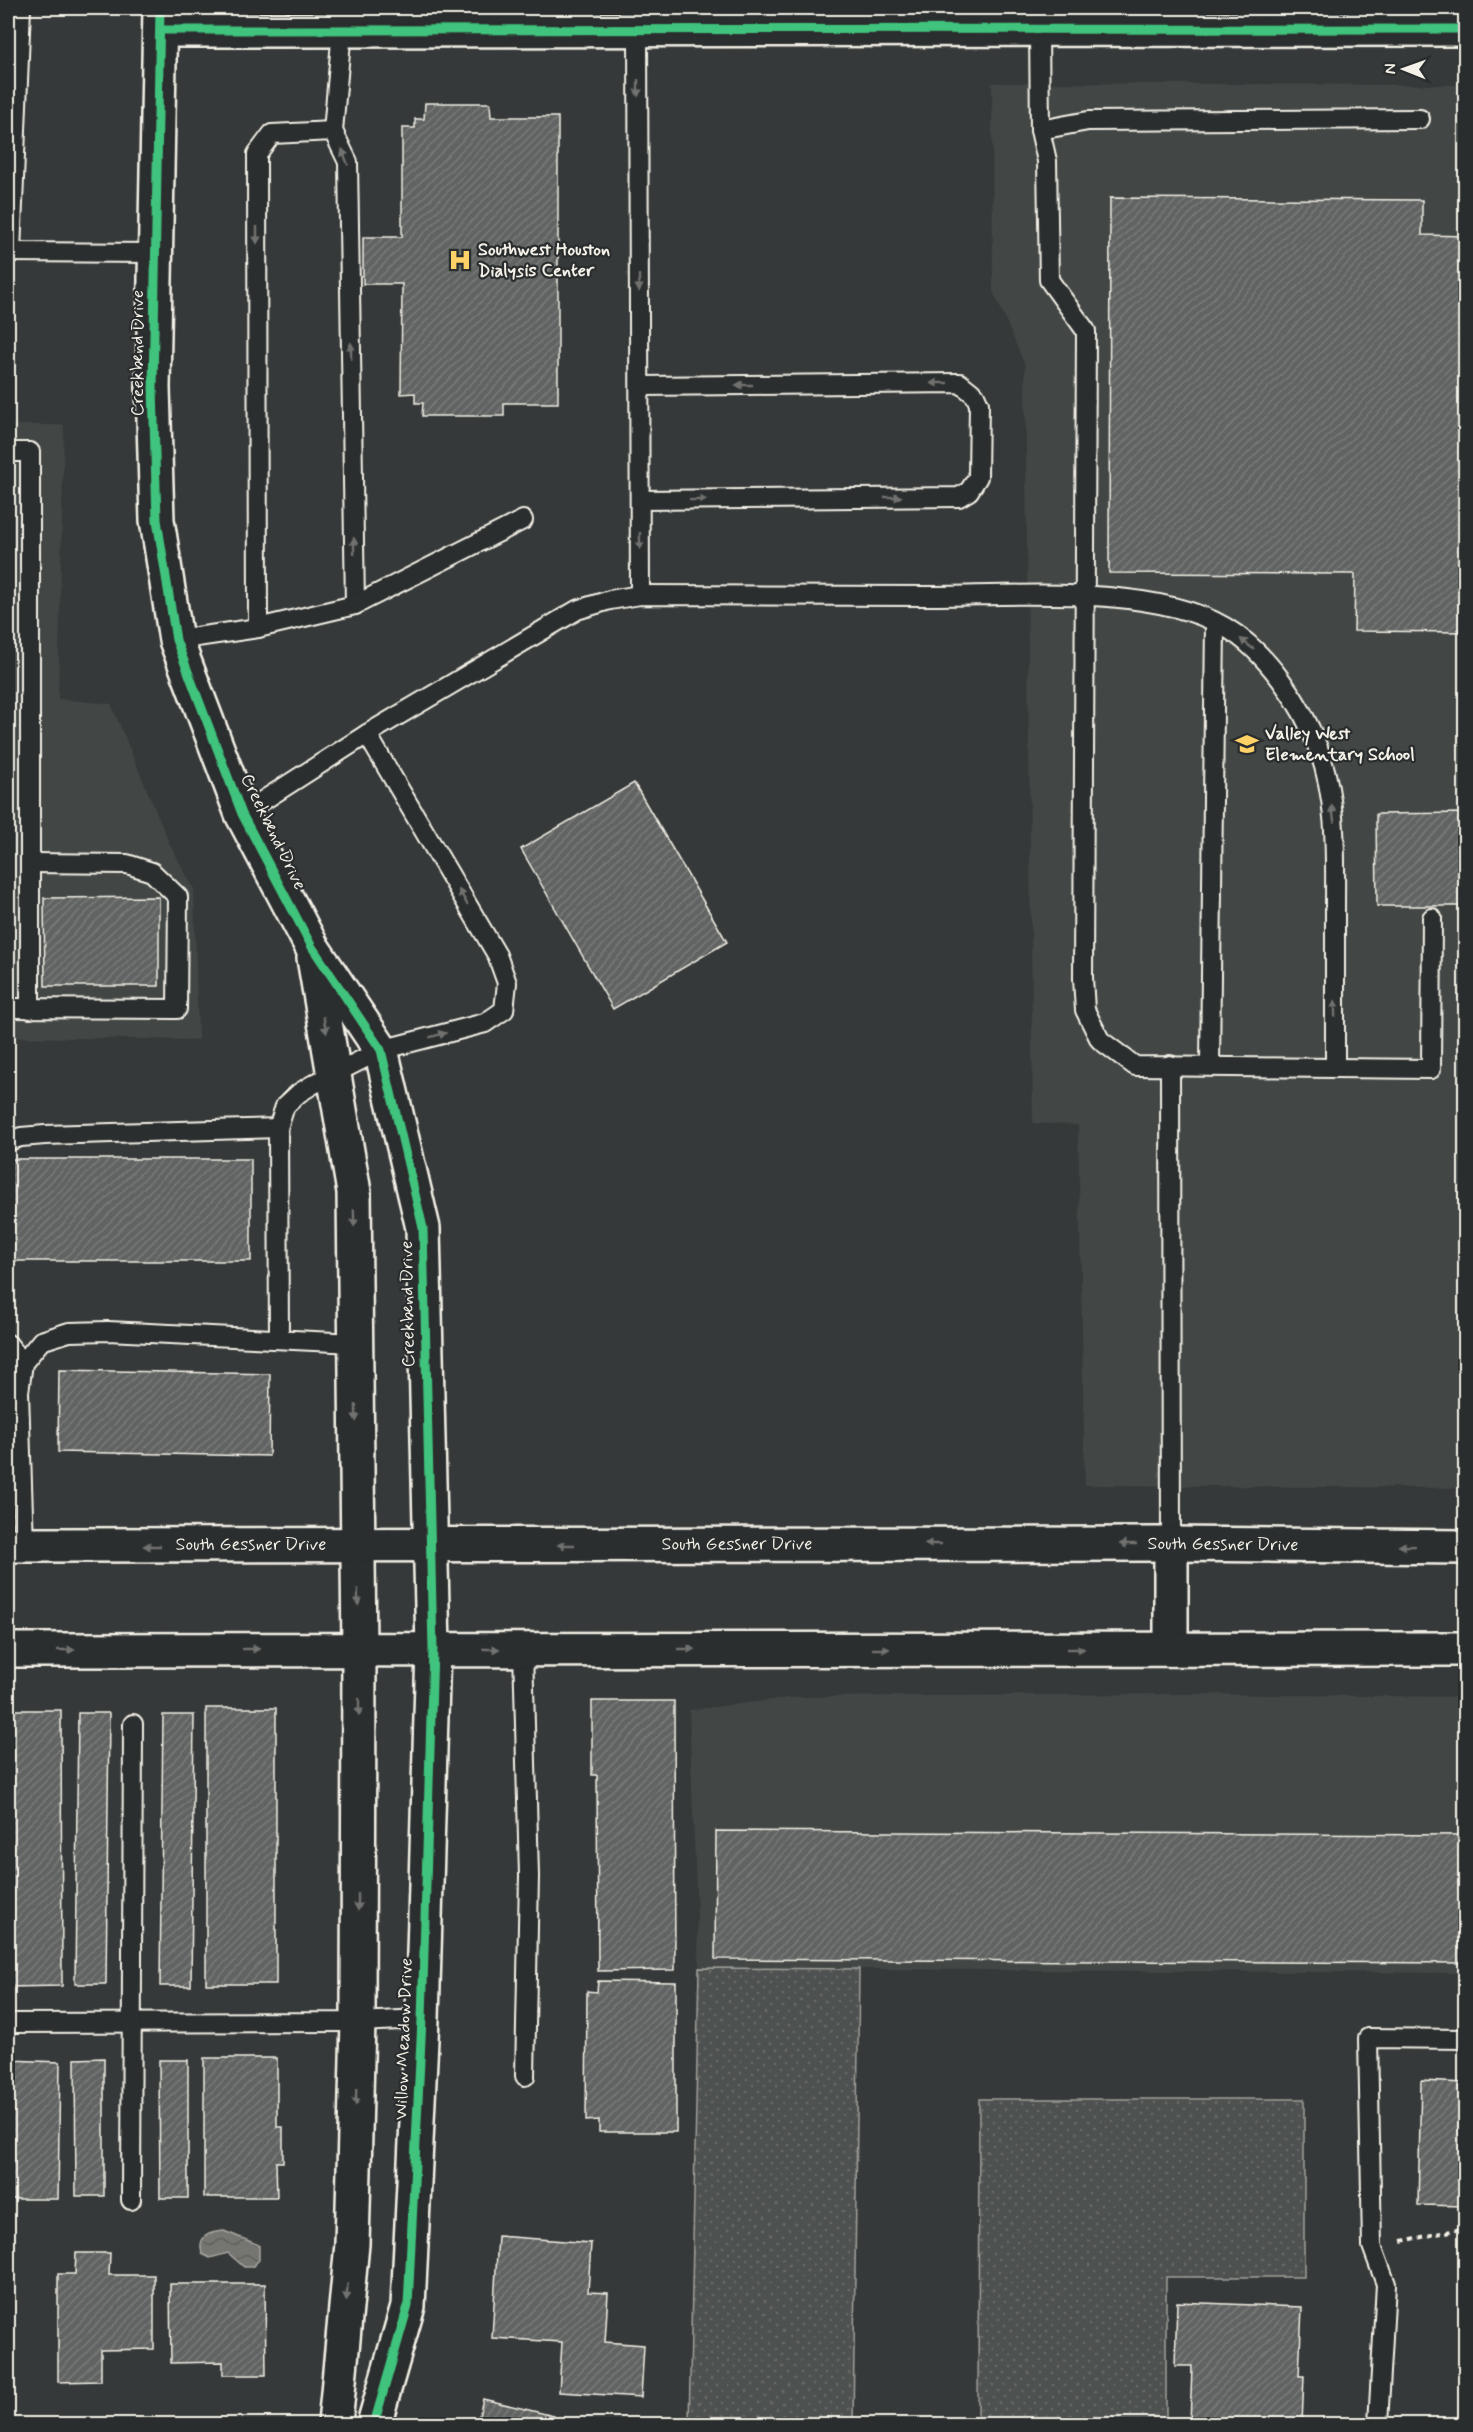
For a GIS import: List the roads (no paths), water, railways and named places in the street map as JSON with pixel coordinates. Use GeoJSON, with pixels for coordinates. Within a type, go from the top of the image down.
{"type":"FeatureCollection","features":[{"type":"Feature","properties":{"kind":"street"},"geometry":{"type":"LineString","coordinates":[[160,19],[342,30],[1039,30],[1280,19],[1466,29]]}},
{"type":"Feature","properties":{"kind":"street","name":"Creekbend Drive"},"geometry":{"type":"LineString","coordinates":[[160,19],[153,388],[157,520],[176,640],[242,814],[312,947],[381,1050],[423,1228],[433,1649]]}},
{"type":"Feature","properties":{"kind":"street","name":"Creekbend Drive"},"geometry":{"type":"LineString","coordinates":[[312,947],[354,1192],[359,1649]]}},
{"type":"Feature","properties":{"kind":"street"},"geometry":{"type":"LineString","coordinates":[[1171,1544],[1172,1649]]}},
{"type":"Feature","properties":{"kind":"street","name":"South Gessner Drive"},"geometry":{"type":"LineString","coordinates":[[16,1545],[1171,1544],[1466,1547]]}},
{"type":"Feature","properties":{"kind":"street"},"geometry":{"type":"LineString","coordinates":[[335,2424],[352,2244],[358,2022],[359,1649]]}},
{"type":"Feature","properties":{"kind":"street","name":"Willow Meadow Drive"},"geometry":{"type":"LineString","coordinates":[[374,2424],[408,2306],[422,2019],[433,1649]]}},
{"type":"Feature","properties":{"kind":"street"},"geometry":{"type":"LineString","coordinates":[[8,1650],[1466,1649]]}},
{"type":"Feature","properties":{"kind":"lane"},"geometry":{"type":"LineString","coordinates":[[21,8],[9,252],[156,253]]}},
{"type":"Feature","properties":{"kind":"lane"},"geometry":{"type":"LineString","coordinates":[[342,30],[333,131],[348,162],[355,605]]}},
{"type":"Feature","properties":{"kind":"lane"},"geometry":{"type":"LineString","coordinates":[[638,30],[640,596]]}},
{"type":"Feature","properties":{"kind":"lane"},"geometry":{"type":"LineString","coordinates":[[1039,30],[1040,130],[1047,161],[1049,280],[1086,331],[1083,978],[1085,1010],[1100,1040],[1136,1066],[1431,1069],[1432,918]]}},
{"type":"Feature","properties":{"kind":"lane"},"geometry":{"type":"LineString","coordinates":[[1040,130],[1088,121],[1420,119]]}},
{"type":"Feature","properties":{"kind":"lane"},"geometry":{"type":"LineString","coordinates":[[258,628],[257,154],[272,134],[333,131]]}},
{"type":"Feature","properties":{"kind":"lane"},"geometry":{"type":"LineString","coordinates":[[640,386],[960,383],[975,395],[979,404],[978,477],[969,491],[958,496],[640,501]]}},
{"type":"Feature","properties":{"kind":"lane"},"geometry":{"type":"LineString","coordinates":[[8,452],[30,452],[30,1008]]}},
{"type":"Feature","properties":{"kind":"lane"},"geometry":{"type":"LineString","coordinates":[[176,640],[258,628],[355,605],[523,520]]}},
{"type":"Feature","properties":{"kind":"lane"},"geometry":{"type":"LineString","coordinates":[[242,814],[367,734],[577,610],[610,600],[640,596],[1084,596],[1158,603],[1192,612],[1225,628],[1261,655],[1287,690],[1308,725],[1318,748],[1328,783],[1335,828],[1335,1068]]}},
{"type":"Feature","properties":{"kind":"lane"},"geometry":{"type":"LineString","coordinates":[[1209,1065],[1215,623]]}},
{"type":"Feature","properties":{"kind":"lane"},"geometry":{"type":"LineString","coordinates":[[279,1339],[278,1128],[285,1106],[298,1093],[381,1050],[484,1023],[504,1010],[507,983],[497,955],[367,734]]}},
{"type":"Feature","properties":{"kind":"lane"},"geometry":{"type":"LineString","coordinates":[[8,1008],[177,1009],[178,897],[152,872],[127,864],[31,863]]}},
{"type":"Feature","properties":{"kind":"lane"},"geometry":{"type":"LineString","coordinates":[[1170,1065],[1171,1544]]}},
{"type":"Feature","properties":{"kind":"lane"},"geometry":{"type":"LineString","coordinates":[[8,1141],[21,1137],[45,1135],[278,1128]]}},
{"type":"Feature","properties":{"kind":"lane"},"geometry":{"type":"LineString","coordinates":[[16,1545],[19,1392],[23,1363],[41,1341],[69,1332],[108,1331],[355,1343]]}},
{"type":"Feature","properties":{"kind":"lane"},"geometry":{"type":"LineString","coordinates":[[8,1344],[23,1363]]}},
{"type":"Feature","properties":{"kind":"lane"},"geometry":{"type":"LineString","coordinates":[[523,1649],[530,1876],[525,2076]]}},
{"type":"Feature","properties":{"kind":"lane"},"geometry":{"type":"LineString","coordinates":[[131,2200],[133,1724]]}},
{"type":"Feature","properties":{"kind":"lane"},"geometry":{"type":"LineString","coordinates":[[8,2023],[358,2022],[422,2019]]}},
{"type":"Feature","properties":{"kind":"lane"},"geometry":{"type":"LineString","coordinates":[[1378,2424],[1386,2284],[1372,2246],[1368,2038],[1466,2039]]}},
{"type":"Feature","properties":{"kind":"water"},"geometry":{"type":"Polygon","coordinates":[[[224,2231],[259,2245],[259,2260],[252,2267],[244,2267],[228,2253],[210,2258],[202,2254],[203,2239],[214,2232],[224,2231]]]}},
{"type":"Feature","properties":{"kind":"place","name":"Southwest Houston Dialysis Center"},"geometry":{"type":"Point","coordinates":[460,260]}},
{"type":"Feature","properties":{"kind":"place","name":"Valley West Elementary School"},"geometry":{"type":"Point","coordinates":[1247,744]}}]}
